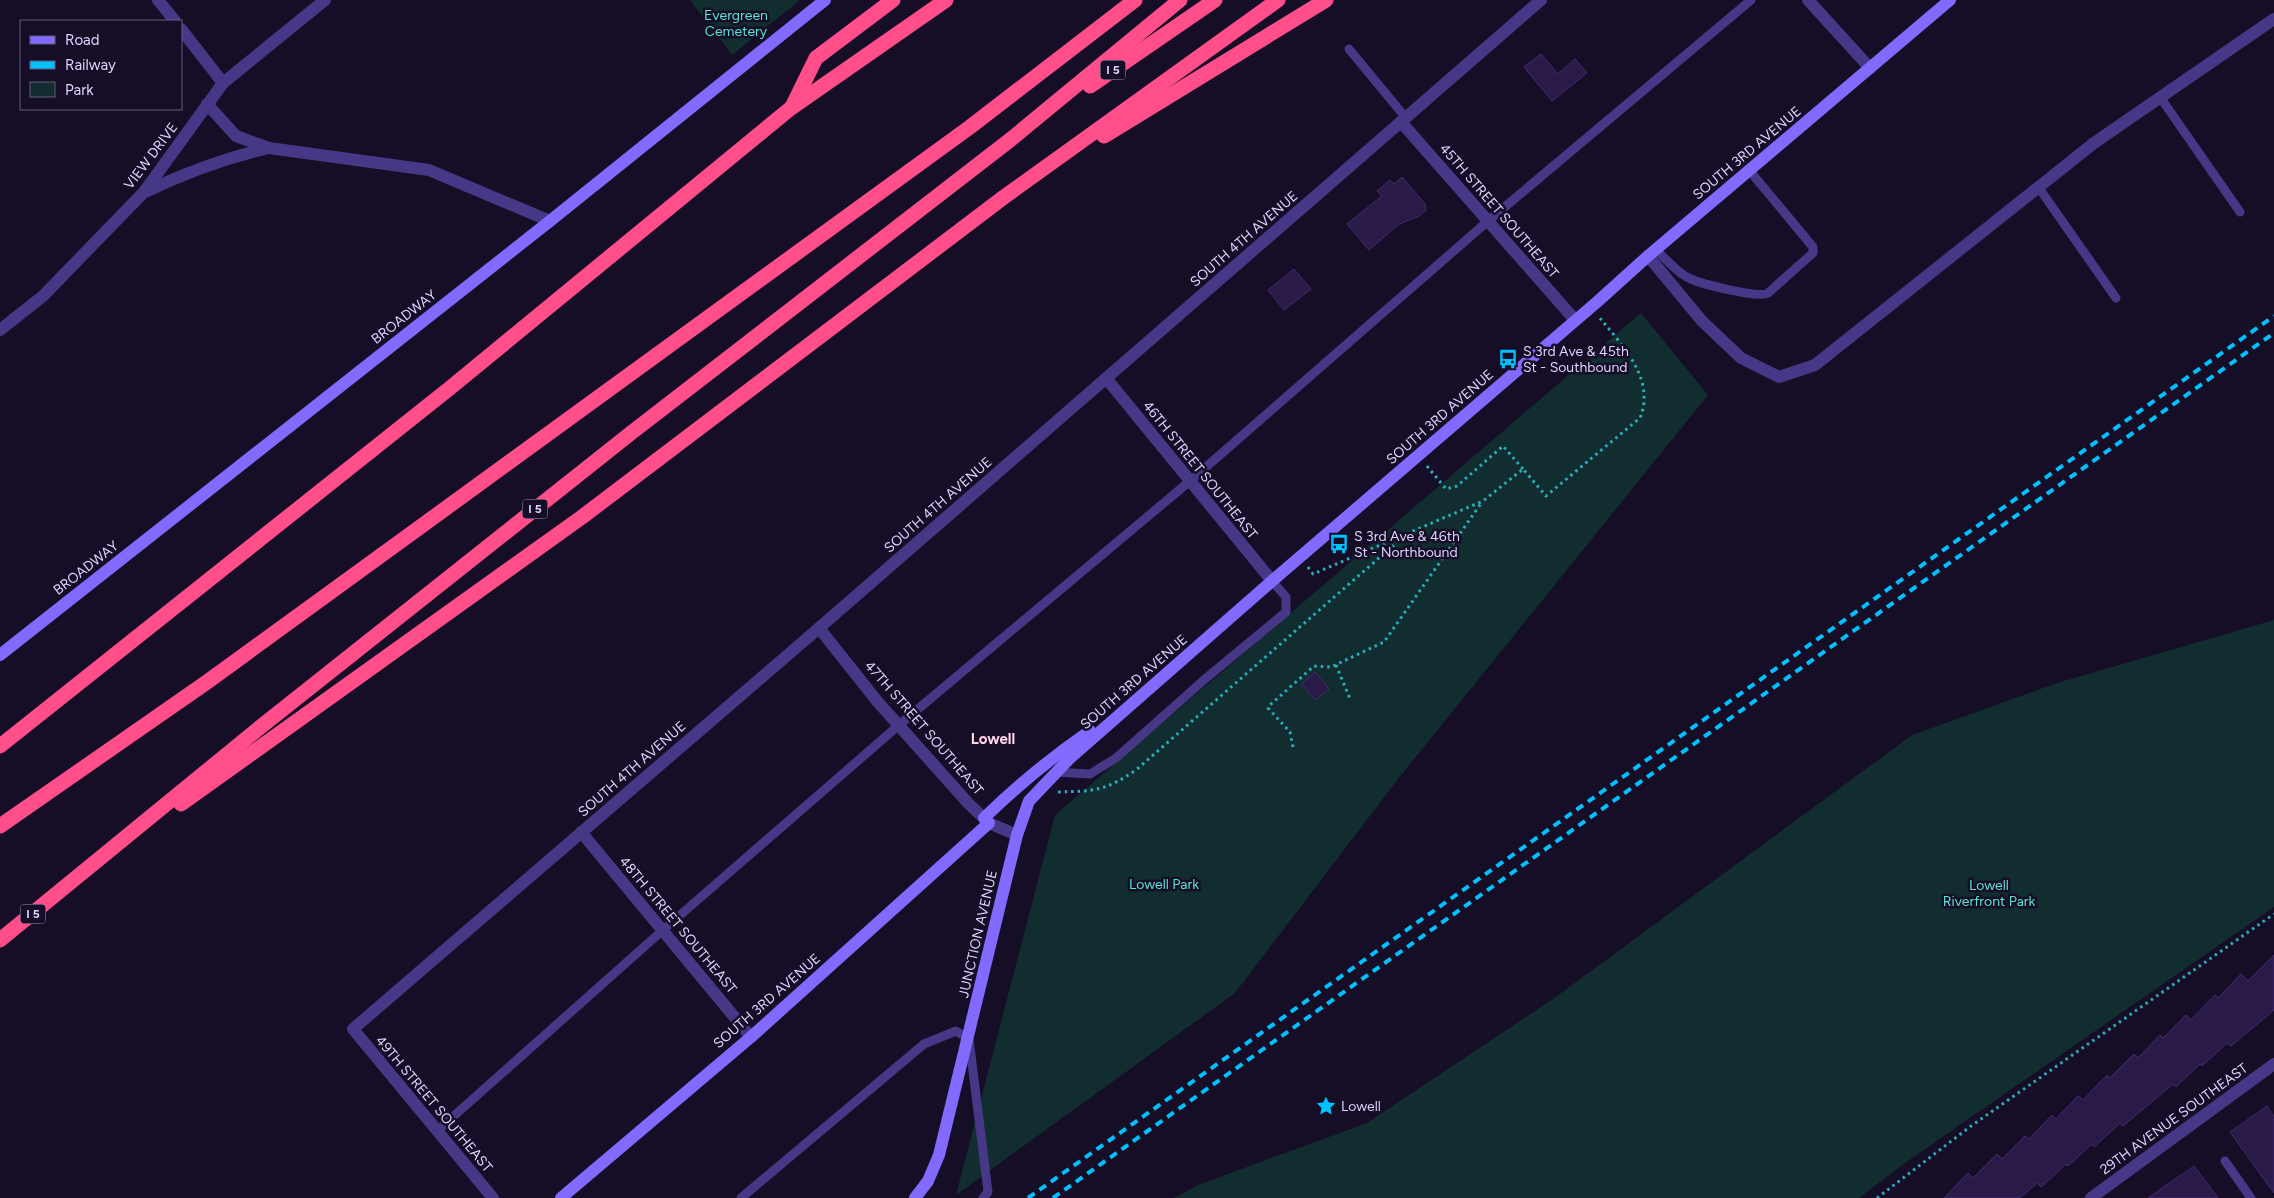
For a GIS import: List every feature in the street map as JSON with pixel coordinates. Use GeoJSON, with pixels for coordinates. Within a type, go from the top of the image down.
{"type":"FeatureCollection","features":[{"type":"Feature","properties":{"kind":"highway"},"geometry":{"type":"LineString","coordinates":[[791,108],[816,58],[893,0]]}},
{"type":"Feature","properties":{"kind":"highway"},"geometry":{"type":"LineString","coordinates":[[0,746],[450,388],[791,108],[946,0]]}},
{"type":"Feature","properties":{"kind":"highway"},"geometry":{"type":"LineString","coordinates":[[0,826],[207,682],[970,127],[1135,0]]}},
{"type":"Feature","properties":{"kind":"highway"},"geometry":{"type":"LineString","coordinates":[[1010,140],[1180,0]]}},
{"type":"Feature","properties":{"kind":"highway","name":"I 5"},"geometry":{"type":"LineString","coordinates":[[0,940],[258,729],[631,433],[1010,140],[1215,0]]}},
{"type":"Feature","properties":{"kind":"highway"},"geometry":{"type":"LineString","coordinates":[[66,887],[582,517],[1004,197],[1278,0]]}},
{"type":"Feature","properties":{"kind":"highway"},"geometry":{"type":"LineString","coordinates":[[1004,197],[1326,0]]}},
{"type":"Feature","properties":{"kind":"street"},"geometry":{"type":"LineString","coordinates":[[158,0],[174,20]]}},
{"type":"Feature","properties":{"kind":"street","name":"VIEW DRIVE"},"geometry":{"type":"LineString","coordinates":[[0,330],[43,296],[144,192],[223,83],[325,0]]}},
{"type":"Feature","properties":{"kind":"street","name":"BROADWAY"},"geometry":{"type":"LineString","coordinates":[[0,655],[550,221],[825,0]]}},
{"type":"Feature","properties":{"kind":"street","name":"SOUTH 4TH AVENUE"},"geometry":{"type":"LineString","coordinates":[[352,1029],[820,628],[1541,0]]}},
{"type":"Feature","properties":{"kind":"street"},"geometry":{"type":"LineString","coordinates":[[1808,0],[1870,68]]}},
{"type":"Feature","properties":{"kind":"street","name":"SOUTH 3RD AVENUE"},"geometry":{"type":"LineString","coordinates":[[1017,835],[1029,801],[1055,772],[1300,556],[1950,0]]}},
{"type":"Feature","properties":{"kind":"street"},"geometry":{"type":"LineString","coordinates":[[1652,253],[1702,321],[1741,358],[1779,378],[1815,365],[2094,143],[2274,19]]}},
{"type":"Feature","properties":{"kind":"street"},"geometry":{"type":"LineString","coordinates":[[182,31],[223,83]]}},
{"type":"Feature","properties":{"kind":"street"},"geometry":{"type":"LineString","coordinates":[[207,104],[236,136],[269,148],[430,170],[550,221]]}},
{"type":"Feature","properties":{"kind":"street","name":"45TH STREET SOUTHEAST"},"geometry":{"type":"LineString","coordinates":[[1404,120],[1488,221],[1575,320]]}},
{"type":"Feature","properties":{"kind":"street"},"geometry":{"type":"LineString","coordinates":[[144,192],[190,170],[234,156],[269,148]]}},
{"type":"Feature","properties":{"kind":"street","name":"46TH STREET SOUTHEAST"},"geometry":{"type":"LineString","coordinates":[[1106,378],[1272,581]]}},
{"type":"Feature","properties":{"kind":"street","name":"47TH STREET SOUTHEAST"},"geometry":{"type":"LineString","coordinates":[[820,628],[876,701],[986,820],[1017,835]]}},
{"type":"Feature","properties":{"kind":"street","name":"SOUTH 3RD AVENUE"},"geometry":{"type":"LineString","coordinates":[[562,1198],[751,1037],[986,820],[1018,785],[1059,752],[1136,700]]}},
{"type":"Feature","properties":{"kind":"street","name":"48TH STREET SOUTHEAST"},"geometry":{"type":"LineString","coordinates":[[581,832],[751,1037]]}},
{"type":"Feature","properties":{"kind":"street","name":"JUNCTION AVENUE"},"geometry":{"type":"LineString","coordinates":[[915,1198],[928,1181],[939,1155],[969,1040],[1017,835]]}},
{"type":"Feature","properties":{"kind":"street","name":"49TH STREET SOUTHEAST"},"geometry":{"type":"LineString","coordinates":[[352,1029],[493,1198]]}},
{"type":"Feature","properties":{"kind":"street","name":"29TH AVENUE SOUTHEAST"},"geometry":{"type":"LineString","coordinates":[[2091,1198],[2274,1064]]}},
{"type":"Feature","properties":{"kind":"lane"},"geometry":{"type":"LineString","coordinates":[[437,1131],[663,930],[899,726],[1190,481],[1488,221],[1751,0]]}},
{"type":"Feature","properties":{"kind":"lane"},"geometry":{"type":"LineString","coordinates":[[1349,49],[1404,120]]}},
{"type":"Feature","properties":{"kind":"lane"},"geometry":{"type":"LineString","coordinates":[[2160,97],[2240,212]]}},
{"type":"Feature","properties":{"kind":"lane"},"geometry":{"type":"LineString","coordinates":[[1652,253],[1686,277],[1752,295],[1765,296],[1813,253],[1813,247],[1750,170]]}},
{"type":"Feature","properties":{"kind":"lane"},"geometry":{"type":"LineString","coordinates":[[2039,188],[2116,298]]}},
{"type":"Feature","properties":{"kind":"lane"},"geometry":{"type":"LineString","coordinates":[[1055,772],[1090,774],[1116,758],[1205,679],[1286,612],[1286,597],[1272,581]]}},
{"type":"Feature","properties":{"kind":"lane"},"geometry":{"type":"LineString","coordinates":[[741,1198],[924,1044],[956,1031],[969,1040],[987,1196]]}},
{"type":"Feature","properties":{"kind":"lane"},"geometry":{"type":"LineString","coordinates":[[2225,1161],[2251,1198]]}},
{"type":"Feature","properties":{"kind":"path"},"geometry":{"type":"LineString","coordinates":[[1418,455],[1446,489],[1457,486],[1503,446],[1546,496],[1640,418],[1645,405],[1643,381],[1637,368],[1591,307]]}},
{"type":"Feature","properties":{"kind":"path"},"geometry":{"type":"LineString","coordinates":[[1293,747],[1290,732],[1268,708],[1314,666],[1325,668],[1336,665],[1384,642],[1483,501],[1522,469]]}},
{"type":"Feature","properties":{"kind":"path"},"geometry":{"type":"LineString","coordinates":[[1300,556],[1313,574],[1483,501]]}},
{"type":"Feature","properties":{"kind":"path"},"geometry":{"type":"LineString","coordinates":[[1037,792],[1094,792],[1115,784],[1136,770],[1406,534]]}},
{"type":"Feature","properties":{"kind":"path"},"geometry":{"type":"LineString","coordinates":[[1336,665],[1351,701]]}},
{"type":"Feature","properties":{"kind":"path"},"geometry":{"type":"LineString","coordinates":[[1877,1198],[1971,1126],[2274,914]]}},
{"type":"Feature","properties":{"kind":"green space","name":"Evergreen Cemetery"},"geometry":{"type":"Polygon","coordinates":[[[690,0],[800,0],[732,55],[690,0]]]}},
{"type":"Feature","properties":{"kind":"green space","name":"Lowell Park"},"geometry":{"type":"Polygon","coordinates":[[[1641,313],[1708,395],[1398,779],[1235,993],[956,1195],[1055,815],[1641,313]]]}},
{"type":"Feature","properties":{"kind":"green space","name":"Lowell Riverfront Park"},"geometry":{"type":"Polygon","coordinates":[[[2274,620],[2274,907],[1905,1163],[1859,1198],[1174,1198],[1198,1185],[1367,1123],[1553,999],[1912,735],[2057,683],[2274,620]]]}},
{"type":"Feature","properties":{"kind":"building"},"geometry":{"type":"Polygon","coordinates":[[[1541,54],[1558,74],[1575,59],[1587,73],[1552,101],[1524,67],[1541,54]]]}},
{"type":"Feature","properties":{"kind":"building"},"geometry":{"type":"Polygon","coordinates":[[[1402,177],[1425,204],[1426,210],[1419,216],[1399,224],[1369,250],[1347,224],[1382,196],[1377,191],[1390,180],[1394,184],[1402,177]]]}},
{"type":"Feature","properties":{"kind":"building"},"geometry":{"type":"Polygon","coordinates":[[[1294,269],[1311,289],[1284,310],[1268,290],[1294,269]]]}},
{"type":"Feature","properties":{"kind":"building"},"geometry":{"type":"Polygon","coordinates":[[[1315,672],[1329,689],[1315,700],[1302,684],[1315,672]]]}},
{"type":"Feature","properties":{"kind":"building"},"geometry":{"type":"Polygon","coordinates":[[[2274,955],[2274,1010],[2231,1046],[2227,1043],[2202,1066],[2200,1064],[2176,1087],[2173,1084],[2123,1126],[2120,1123],[2094,1147],[2092,1144],[2041,1187],[2037,1183],[2020,1198],[1944,1198],[1968,1173],[1973,1178],[1997,1154],[2002,1159],[2025,1136],[2029,1139],[2052,1115],[2056,1119],[2078,1096],[2083,1100],[2107,1075],[2110,1078],[2134,1054],[2138,1058],[2160,1035],[2163,1038],[2186,1015],[2191,1020],[2215,995],[2218,998],[2241,974],[2248,981],[2274,955]]]}},
{"type":"Feature","properties":{"kind":"building"},"geometry":{"type":"Polygon","coordinates":[[[2267,1106],[2274,1117],[2274,1193],[2230,1132],[2267,1106]]]}},
{"type":"Feature","properties":{"kind":"building"},"geometry":{"type":"Polygon","coordinates":[[[2194,1166],[2218,1198],[2148,1198],[2194,1166]]]}},
{"type":"Feature","properties":{"kind":"railway"},"geometry":{"type":"LineString","coordinates":[[1028,1198],[2274,316]]}},
{"type":"Feature","properties":{"kind":"railway"},"geometry":{"type":"LineString","coordinates":[[1053,1198],[2274,333]]}},
{"type":"Feature","properties":{"kind":"place","name":"S 3rd Ave & 45th St - Southbound"},"geometry":{"type":"Point","coordinates":[1508,359]}},
{"type":"Feature","properties":{"kind":"place","name":"S 3rd Ave & 46th St - Northbound"},"geometry":{"type":"Point","coordinates":[1339,544]}},
{"type":"Feature","properties":{"kind":"place","name":"Lowell"},"geometry":{"type":"Point","coordinates":[1326,1106]}},
{"type":"Feature","properties":{"kind":"district","name":"Lowell"},"geometry":{"type":"Point","coordinates":[993,739]}}]}
